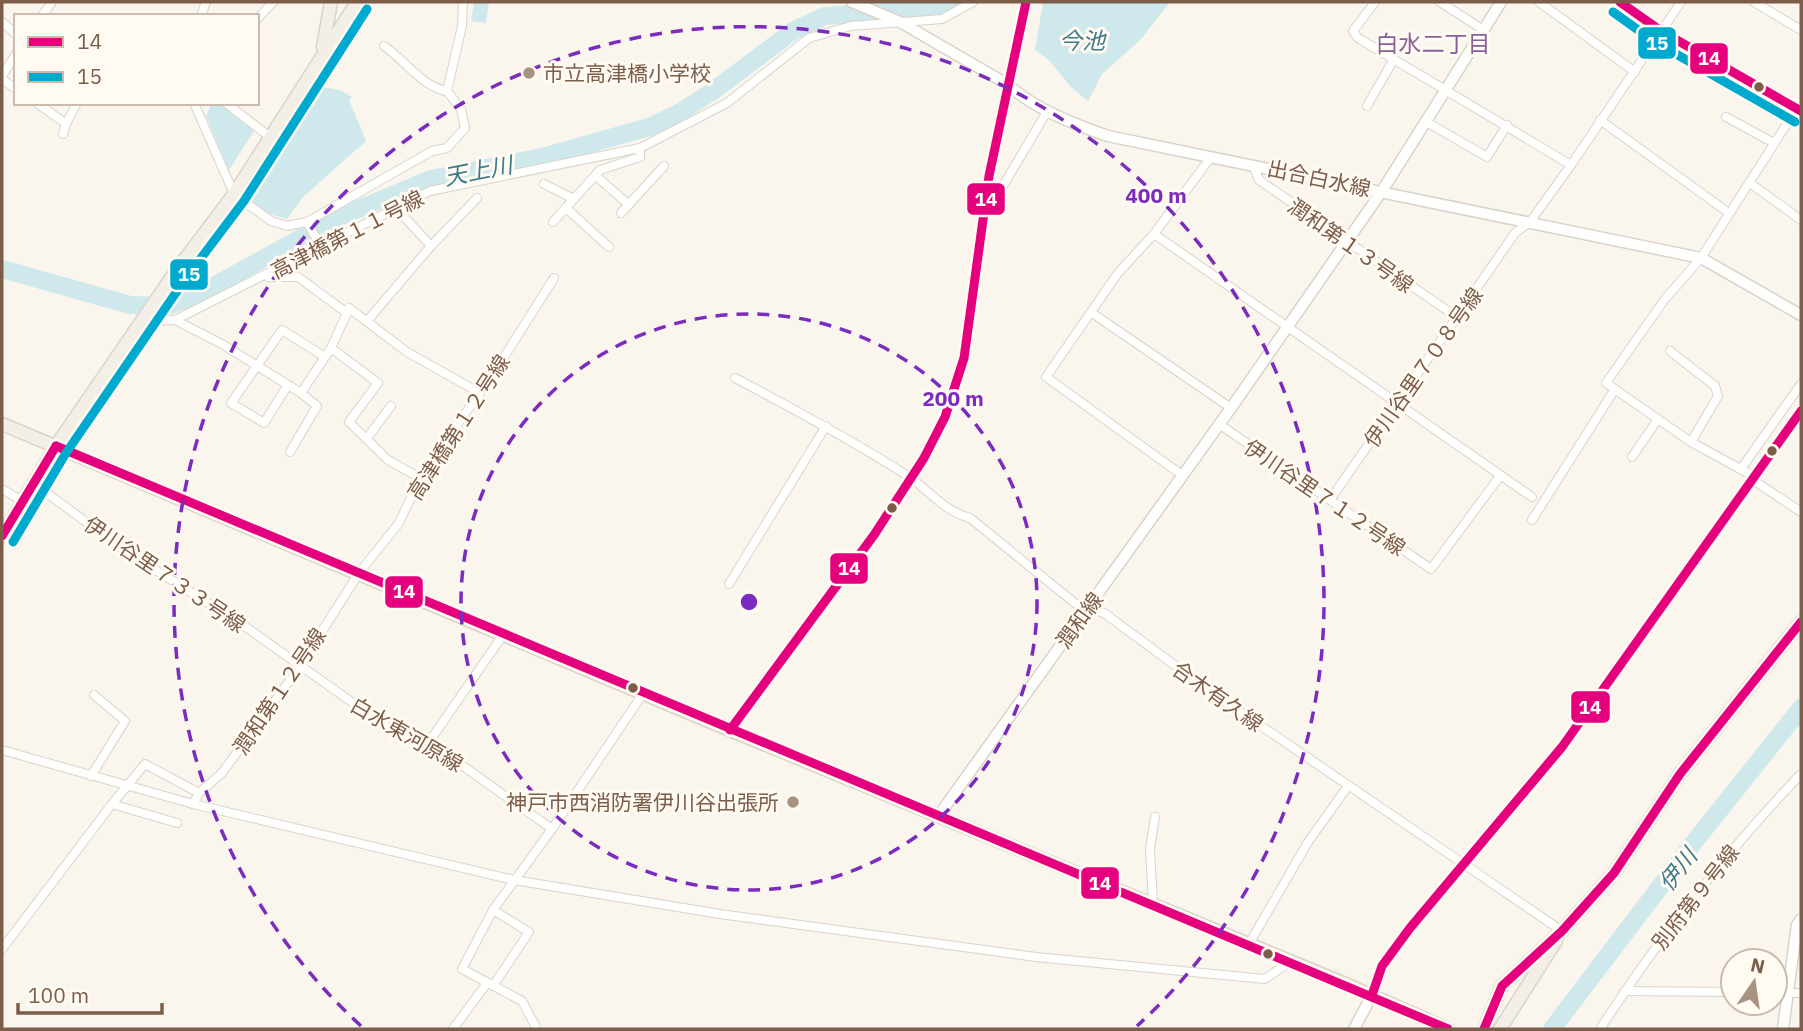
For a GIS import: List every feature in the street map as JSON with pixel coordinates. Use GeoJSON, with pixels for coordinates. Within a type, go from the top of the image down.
{"type":"FeatureCollection","features":[{"type":"Feature","properties":{"kind":"main road"},"geometry":{"type":"LineString","coordinates":[[320,58],[331,2]]}},
{"type":"Feature","properties":{"kind":"main road"},"geometry":{"type":"LineString","coordinates":[[2,536],[56,446],[234,194],[357,2]]}},
{"type":"Feature","properties":{"kind":"main road"},"geometry":{"type":"LineString","coordinates":[[2,424],[730,730],[1291,961],[1448,1029]]}},
{"type":"Feature","properties":{"kind":"main road"},"geometry":{"type":"LineString","coordinates":[[1484,1029],[1503,986],[1562,932],[1614,873],[1679,774],[1801,622]]}},
{"type":"Feature","properties":{"kind":"main road"},"geometry":{"type":"LineString","coordinates":[[1500,1029],[1562,932]]}},
{"type":"Feature","properties":{"kind":"street"},"geometry":{"type":"LineString","coordinates":[[259,17],[274,2]]}},
{"type":"Feature","properties":{"kind":"street"},"geometry":{"type":"LineString","coordinates":[[447,91],[462,26],[463,2]]}},
{"type":"Feature","properties":{"kind":"street","name":"出合白水線"},"geometry":{"type":"LineString","coordinates":[[852,2],[900,22],[1007,84],[1021,97],[1072,123],[1108,136],[1701,258],[1801,315]]}},
{"type":"Feature","properties":{"kind":"street"},"geometry":{"type":"LineString","coordinates":[[730,730],[874,535],[911,478],[945,417],[964,358],[989,176],[1026,2]]}},
{"type":"Feature","properties":{"kind":"street"},"geometry":{"type":"LineString","coordinates":[[1376,2],[1353,31],[1358,38],[1446,88],[1571,165]]}},
{"type":"Feature","properties":{"kind":"street"},"geometry":{"type":"LineString","coordinates":[[1440,2],[1482,29]]}},
{"type":"Feature","properties":{"kind":"street","name":"潤和線"},"geometry":{"type":"LineString","coordinates":[[939,815],[1231,408],[1382,191],[1501,2]]}},
{"type":"Feature","properties":{"kind":"street"},"geometry":{"type":"LineString","coordinates":[[1539,2],[1635,72]]}},
{"type":"Feature","properties":{"kind":"street"},"geometry":{"type":"LineString","coordinates":[[1620,2],[1661,31],[1800,106],[1701,258],[1665,299],[1606,383],[1691,442],[1741,469],[1801,512]]}},
{"type":"Feature","properties":{"kind":"street","name":"伊川谷里７０８号線"},"geometry":{"type":"LineString","coordinates":[[1330,500],[1515,233],[1530,222],[1571,165],[1681,2]]}},
{"type":"Feature","properties":{"kind":"street"},"geometry":{"type":"LineString","coordinates":[[1754,2],[1801,30]]}},
{"type":"Feature","properties":{"kind":"street","name":"高津橋第１１号線"},"geometry":{"type":"LineString","coordinates":[[142,321],[175,320],[322,248],[430,191],[640,148],[727,103],[809,38],[851,26],[942,19],[967,4]]}},
{"type":"Feature","properties":{"kind":"street"},"geometry":{"type":"LineString","coordinates":[[195,105],[234,194],[271,221],[287,226],[307,222],[432,151],[454,142],[465,128],[461,109],[447,91],[432,88],[402,58],[384,46]]}},
{"type":"Feature","properties":{"kind":"street"},"geometry":{"type":"LineString","coordinates":[[2,77],[14,57]]}},
{"type":"Feature","properties":{"kind":"street"},"geometry":{"type":"LineString","coordinates":[[1367,106],[1394,59]]}},
{"type":"Feature","properties":{"kind":"street"},"geometry":{"type":"LineString","coordinates":[[40,105],[66,124]]}},
{"type":"Feature","properties":{"kind":"street"},"geometry":{"type":"LineString","coordinates":[[63,134],[76,105]]}},
{"type":"Feature","properties":{"kind":"street"},"geometry":{"type":"LineString","coordinates":[[229,105],[270,137]]}},
{"type":"Feature","properties":{"kind":"street"},"geometry":{"type":"LineString","coordinates":[[985,216],[1048,110]]}},
{"type":"Feature","properties":{"kind":"street"},"geometry":{"type":"LineString","coordinates":[[1726,117],[1774,144]]}},
{"type":"Feature","properties":{"kind":"street"},"geometry":{"type":"LineString","coordinates":[[1600,120],[1729,213]]}},
{"type":"Feature","properties":{"kind":"street"},"geometry":{"type":"LineString","coordinates":[[1425,121],[1487,157],[1507,125]]}},
{"type":"Feature","properties":{"kind":"street"},"geometry":{"type":"LineString","coordinates":[[553,222],[600,170],[640,157],[640,148]]}},
{"type":"Feature","properties":{"kind":"street"},"geometry":{"type":"LineString","coordinates":[[1182,475],[1046,377],[1118,273],[1154,234],[1211,157]]}},
{"type":"Feature","properties":{"kind":"street","name":"潤和第１３号線"},"geometry":{"type":"LineString","coordinates":[[1253,165],[1259,180],[1458,318]]}},
{"type":"Feature","properties":{"kind":"street"},"geometry":{"type":"LineString","coordinates":[[621,213],[664,166]]}},
{"type":"Feature","properties":{"kind":"street"},"geometry":{"type":"LineString","coordinates":[[596,176],[628,204]]}},
{"type":"Feature","properties":{"kind":"street"},"geometry":{"type":"LineString","coordinates":[[1750,183],[1801,219]]}},
{"type":"Feature","properties":{"kind":"street"},"geometry":{"type":"LineString","coordinates":[[544,184],[574,199]]}},
{"type":"Feature","properties":{"kind":"street"},"geometry":{"type":"LineString","coordinates":[[368,320],[431,246],[477,198]]}},
{"type":"Feature","properties":{"kind":"street"},"geometry":{"type":"LineString","coordinates":[[396,208],[431,246]]}},
{"type":"Feature","properties":{"kind":"street"},"geometry":{"type":"LineString","coordinates":[[566,208],[608,247]]}},
{"type":"Feature","properties":{"kind":"street"},"geometry":{"type":"LineString","coordinates":[[307,222],[322,248]]}},
{"type":"Feature","properties":{"kind":"street"},"geometry":{"type":"LineString","coordinates":[[1154,234],[1532,497]]}},
{"type":"Feature","properties":{"kind":"street"},"geometry":{"type":"LineString","coordinates":[[265,276],[298,277],[347,313]]}},
{"type":"Feature","properties":{"kind":"street","name":"高津橋第１２号線"},"geometry":{"type":"LineString","coordinates":[[359,573],[399,523],[420,478],[480,393],[554,278]]}},
{"type":"Feature","properties":{"kind":"street"},"geometry":{"type":"LineString","coordinates":[[301,393],[331,348],[349,308],[407,352],[480,393]]}},
{"type":"Feature","properties":{"kind":"street"},"geometry":{"type":"LineString","coordinates":[[1092,313],[1231,408]]}},
{"type":"Feature","properties":{"kind":"street"},"geometry":{"type":"LineString","coordinates":[[175,320],[257,366],[317,406],[290,452]]}},
{"type":"Feature","properties":{"kind":"street"},"geometry":{"type":"LineString","coordinates":[[288,385],[264,423],[231,403],[282,330],[325,357]]}},
{"type":"Feature","properties":{"kind":"street"},"geometry":{"type":"LineString","coordinates":[[331,348],[378,383],[349,422],[368,437],[388,460],[420,478]]}},
{"type":"Feature","properties":{"kind":"street"},"geometry":{"type":"LineString","coordinates":[[1670,351],[1715,386],[1718,396],[1691,442]]}},
{"type":"Feature","properties":{"kind":"street","name":"合木有久線"},"geometry":{"type":"LineString","coordinates":[[735,378],[826,426],[911,478],[956,515],[970,519],[1076,604],[1104,613],[1207,690],[1562,932]]}},
{"type":"Feature","properties":{"kind":"street"},"geometry":{"type":"LineString","coordinates":[[1532,520],[1615,389]]}},
{"type":"Feature","properties":{"kind":"street"},"geometry":{"type":"LineString","coordinates":[[1741,469],[1800,390]]}},
{"type":"Feature","properties":{"kind":"street"},"geometry":{"type":"LineString","coordinates":[[368,437],[391,406]]}},
{"type":"Feature","properties":{"kind":"street"},"geometry":{"type":"LineString","coordinates":[[1354,1029],[1372,995],[1382,966],[1569,739],[1801,411]]}},
{"type":"Feature","properties":{"kind":"street"},"geometry":{"type":"LineString","coordinates":[[1632,457],[1658,419]]}},
{"type":"Feature","properties":{"kind":"street","name":"伊川谷里７１２号線"},"geometry":{"type":"LineString","coordinates":[[1219,424],[1431,569],[1500,476]]}},
{"type":"Feature","properties":{"kind":"street"},"geometry":{"type":"LineString","coordinates":[[729,584],[826,426]]}},
{"type":"Feature","properties":{"kind":"street","name":"伊川谷里７３３号線"},"geometry":{"type":"LineString","coordinates":[[33,483],[127,552],[243,625],[297,666]]}},
{"type":"Feature","properties":{"kind":"street"},"geometry":{"type":"LineString","coordinates":[[2,489],[22,501]]}},
{"type":"Feature","properties":{"kind":"street","name":"潤和第１２号線"},"geometry":{"type":"LineString","coordinates":[[193,804],[199,793],[222,774],[359,573]]}},
{"type":"Feature","properties":{"kind":"street"},"geometry":{"type":"LineString","coordinates":[[429,742],[503,635]]}},
{"type":"Feature","properties":{"kind":"street","name":"白水東河原線"},"geometry":{"type":"LineString","coordinates":[[297,666],[400,734],[429,742],[552,829]]}},
{"type":"Feature","properties":{"kind":"street"},"geometry":{"type":"LineString","coordinates":[[537,1029],[522,1001],[462,969],[493,911],[644,692]]}},
{"type":"Feature","properties":{"kind":"street"},"geometry":{"type":"LineString","coordinates":[[91,776],[125,721],[94,695]]}},
{"type":"Feature","properties":{"kind":"street"},"geometry":{"type":"LineString","coordinates":[[2,750],[193,804],[514,880],[720,915],[1046,958],[1265,979],[1291,961]]}},
{"type":"Feature","properties":{"kind":"street"},"geometry":{"type":"LineString","coordinates":[[2,949],[145,764],[199,793]]}},
{"type":"Feature","properties":{"kind":"street","name":"別府第９号線"},"geometry":{"type":"LineString","coordinates":[[1600,1029],[1642,965],[1754,823],[1801,774]]}},
{"type":"Feature","properties":{"kind":"street"},"geometry":{"type":"LineString","coordinates":[[1249,944],[1308,842],[1348,786]]}},
{"type":"Feature","properties":{"kind":"street"},"geometry":{"type":"LineString","coordinates":[[112,804],[177,822]]}},
{"type":"Feature","properties":{"kind":"street"},"geometry":{"type":"LineString","coordinates":[[1153,905],[1150,849],[1155,817]]}},
{"type":"Feature","properties":{"kind":"street"},"geometry":{"type":"LineString","coordinates":[[453,1029],[528,932],[493,911]]}},
{"type":"Feature","properties":{"kind":"street"},"geometry":{"type":"LineString","coordinates":[[1789,985],[1797,925],[1801,919]]}},
{"type":"Feature","properties":{"kind":"street"},"geometry":{"type":"LineString","coordinates":[[1625,990],[1719,992]]}},
{"type":"Feature","properties":{"kind":"water"},"geometry":{"type":"Polygon","coordinates":[[[474,2],[489,2],[486,23],[471,21],[474,2]]]}},
{"type":"Feature","properties":{"kind":"water","name":"今池"},"geometry":{"type":"Polygon","coordinates":[[[1043,2],[1170,2],[1141,39],[1102,74],[1088,101],[1071,87],[1048,59],[1035,50],[1043,2]]]}},
{"type":"Feature","properties":{"kind":"water"},"geometry":{"type":"Polygon","coordinates":[[[322,87],[340,90],[352,97],[349,100],[366,141],[303,197],[287,219],[269,214],[244,198],[311,91],[322,87]]]}},
{"type":"Feature","properties":{"kind":"water"},"geometry":{"type":"Polygon","coordinates":[[[211,105],[222,105],[254,131],[229,170],[206,116],[211,105]]]}},
{"type":"Feature","properties":{"kind":"waterway","name":"天上川"},"geometry":{"type":"LineString","coordinates":[[2,269],[130,305],[168,306],[201,293],[339,217],[431,179],[546,156],[649,127],[677,114],[713,91],[793,31],[825,16],[938,7],[950,2]]}},
{"type":"Feature","properties":{"kind":"waterway","name":"伊川"},"geometry":{"type":"LineString","coordinates":[[1552,1029],[1691,846],[1801,708]]}},
{"type":"Feature","properties":{"kind":"transit line","name":"14"},"geometry":{"type":"LineString","coordinates":[[730,730],[874,535],[924,458],[945,417],[964,358],[989,176],[1026,2]]}},
{"type":"Feature","properties":{"kind":"transit line","name":"14"},"geometry":{"type":"LineString","coordinates":[[1620,2],[1661,31],[1801,111]]}},
{"type":"Feature","properties":{"kind":"transit line","name":"15"},"geometry":{"type":"LineString","coordinates":[[13,542],[66,453],[186,278],[244,201],[367,9]]}},
{"type":"Feature","properties":{"kind":"transit line","name":"15"},"geometry":{"type":"LineString","coordinates":[[1613,12],[1655,42],[1795,122]]}},
{"type":"Feature","properties":{"kind":"transit line","name":"14"},"geometry":{"type":"LineString","coordinates":[[1372,995],[1382,966],[1410,928],[1562,747],[1801,411]]}},
{"type":"Feature","properties":{"kind":"transit line","name":"14"},"geometry":{"type":"LineString","coordinates":[[56,446],[1448,1029]]}},
{"type":"Feature","properties":{"kind":"transit line","name":"14"},"geometry":{"type":"LineString","coordinates":[[2,536],[56,446]]}},
{"type":"Feature","properties":{"kind":"transit line","name":"14"},"geometry":{"type":"LineString","coordinates":[[1484,1029],[1502,986],[1562,931],[1614,873],[1680,774],[1801,622]]}},
{"type":"Feature","properties":{"kind":"place","name":"市立高津橋小学校"},"geometry":{"type":"Point","coordinates":[529,73]}},
{"type":"Feature","properties":{"kind":"place","name":"神戸市西消防署伊川谷出張所"},"geometry":{"type":"Point","coordinates":[793,802]}},
{"type":"Feature","properties":{"kind":"district","name":"白水二丁目"},"geometry":{"type":"Point","coordinates":[1433,43]}}]}
